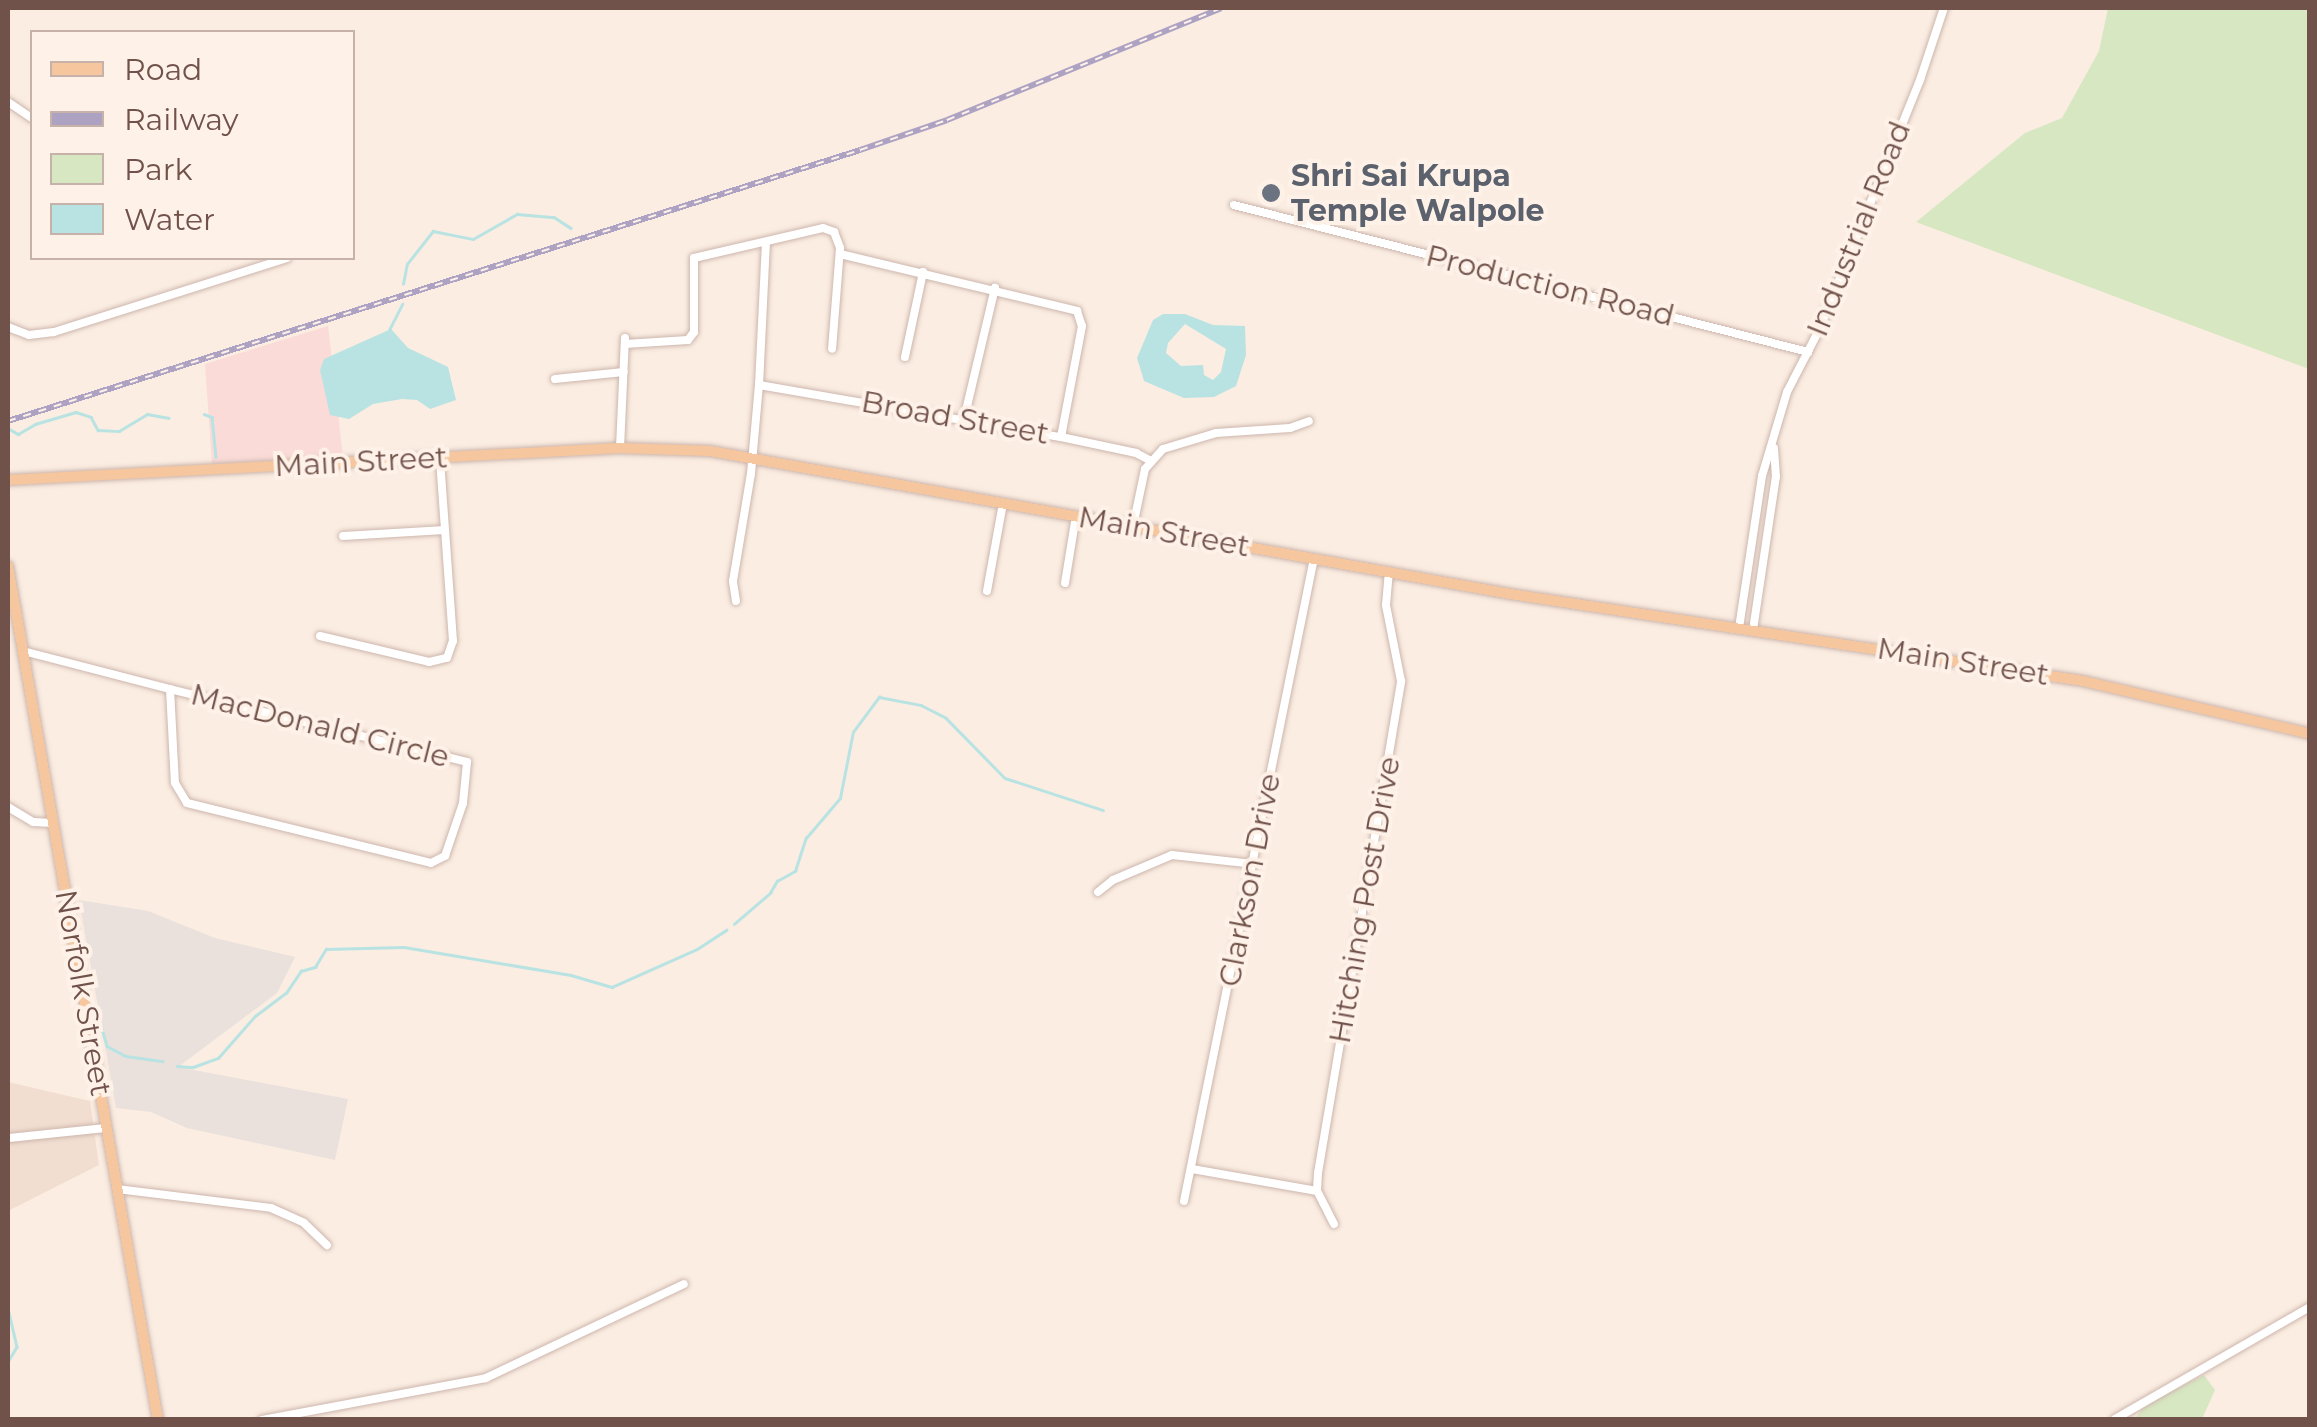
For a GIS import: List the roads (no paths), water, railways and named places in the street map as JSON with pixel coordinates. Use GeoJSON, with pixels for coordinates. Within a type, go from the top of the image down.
{"type":"FeatureCollection","features":[{"type":"Feature","properties":{"kind":"main road","name":"Main Street"},"geometry":{"type":"LineString","coordinates":[[8,480],[620,448],[689,449],[753,457],[1389,572],[2094,683],[2310,734]]}},
{"type":"Feature","properties":{"kind":"main road","name":"Norfolk Street"},"geometry":{"type":"LineString","coordinates":[[8,568],[158,1420]]}},
{"type":"Feature","properties":{"kind":"street","name":"Industrial Road"},"geometry":{"type":"LineString","coordinates":[[1739,628],[1762,476],[1774,448],[1786,392],[1808,352],[1920,80],[1944,8]]}},
{"type":"Feature","properties":{"kind":"street"},"geometry":{"type":"LineString","coordinates":[[8,102],[30,117]]}},
{"type":"Feature","properties":{"kind":"street","name":"Production Road"},"geometry":{"type":"LineString","coordinates":[[1234,204],[1808,352]]}},
{"type":"Feature","properties":{"kind":"street"},"geometry":{"type":"LineString","coordinates":[[620,448],[625,341],[688,340],[694,332],[694,258],[831,230],[840,254],[832,349]]}},
{"type":"Feature","properties":{"kind":"street"},"geometry":{"type":"LineString","coordinates":[[736,601],[733,582],[753,457],[766,243]]}},
{"type":"Feature","properties":{"kind":"street"},"geometry":{"type":"LineString","coordinates":[[840,254],[1078,310],[1082,326],[1062,437]]}},
{"type":"Feature","properties":{"kind":"street"},"geometry":{"type":"LineString","coordinates":[[8,327],[29,335],[54,332],[281,260]]}},
{"type":"Feature","properties":{"kind":"street"},"geometry":{"type":"LineString","coordinates":[[905,357],[923,272]]}},
{"type":"Feature","properties":{"kind":"street"},"geometry":{"type":"LineString","coordinates":[[964,419],[995,288]]}},
{"type":"Feature","properties":{"kind":"street"},"geometry":{"type":"LineString","coordinates":[[554,379],[624,372]]}},
{"type":"Feature","properties":{"kind":"street","name":"Broad Street"},"geometry":{"type":"LineString","coordinates":[[759,385],[1062,437],[1149,460]]}},
{"type":"Feature","properties":{"kind":"street"},"geometry":{"type":"LineString","coordinates":[[1134,526],[1149,460],[1172,444],[1199,436],[1290,428],[1309,421]]}},
{"type":"Feature","properties":{"kind":"street","name":"Industrial Road"},"geometry":{"type":"LineString","coordinates":[[1753,630],[1776,477],[1774,448]]}},
{"type":"Feature","properties":{"kind":"street"},"geometry":{"type":"LineString","coordinates":[[320,636],[429,662],[445,660],[453,641],[440,458]]}},
{"type":"Feature","properties":{"kind":"street"},"geometry":{"type":"LineString","coordinates":[[987,591],[1002,503]]}},
{"type":"Feature","properties":{"kind":"street"},"geometry":{"type":"LineString","coordinates":[[1065,583],[1076,516]]}},
{"type":"Feature","properties":{"kind":"street"},"geometry":{"type":"LineString","coordinates":[[342,536],[446,530]]}},
{"type":"Feature","properties":{"kind":"street","name":"Clarkson Drive"},"geometry":{"type":"LineString","coordinates":[[1184,1201],[1314,558]]}},
{"type":"Feature","properties":{"kind":"street","name":"Hitching Post Drive"},"geometry":{"type":"LineString","coordinates":[[1316,1191],[1401,681],[1388,622],[1389,572]]}},
{"type":"Feature","properties":{"kind":"street","name":"MacDonald Circle"},"geometry":{"type":"LineString","coordinates":[[23,651],[467,762],[462,803],[445,856],[431,862],[187,803],[176,783],[170,689]]}},
{"type":"Feature","properties":{"kind":"street"},"geometry":{"type":"LineString","coordinates":[[9,810],[33,822],[53,823]]}},
{"type":"Feature","properties":{"kind":"street"},"geometry":{"type":"LineString","coordinates":[[1098,892],[1113,880],[1172,855],[1253,864]]}},
{"type":"Feature","properties":{"kind":"street"},"geometry":{"type":"LineString","coordinates":[[8,1138],[106,1128]]}},
{"type":"Feature","properties":{"kind":"street"},"geometry":{"type":"LineString","coordinates":[[1192,1169],[1316,1191],[1334,1224]]}},
{"type":"Feature","properties":{"kind":"street"},"geometry":{"type":"LineString","coordinates":[[117,1188],[271,1208],[304,1223],[327,1245]]}},
{"type":"Feature","properties":{"kind":"street"},"geometry":{"type":"LineString","coordinates":[[262,1420],[486,1378],[684,1284]]}},
{"type":"Feature","properties":{"kind":"street"},"geometry":{"type":"LineString","coordinates":[[2116,1420],[2310,1307]]}},
{"type":"Feature","properties":{"kind":"water"},"geometry":{"type":"Polygon","coordinates":[[[1163,314],[1185,314],[1213,325],[1245,326],[1246,355],[1236,386],[1214,397],[1184,398],[1144,381],[1137,358],[1153,320],[1163,314]],[[1185,324],[1168,343],[1166,353],[1181,366],[1203,365],[1204,375],[1213,380],[1221,372],[1226,349],[1185,324]]]}},
{"type":"Feature","properties":{"kind":"water"},"geometry":{"type":"Polygon","coordinates":[[[391,329],[408,348],[448,367],[456,400],[430,409],[417,400],[402,399],[373,404],[349,419],[330,415],[320,370],[324,359],[391,329]]]}},
{"type":"Feature","properties":{"kind":"waterway"},"geometry":{"type":"LineString","coordinates":[[403,284],[407,264],[433,231],[473,239],[517,214],[554,217],[571,228]]}},
{"type":"Feature","properties":{"kind":"waterway"},"geometry":{"type":"LineString","coordinates":[[389,330],[402,304]]}},
{"type":"Feature","properties":{"kind":"waterway"},"geometry":{"type":"LineString","coordinates":[[8,428],[18,434],[35,424],[76,412],[91,417],[98,430],[119,431],[147,414],[169,418]]}},
{"type":"Feature","properties":{"kind":"waterway"},"geometry":{"type":"LineString","coordinates":[[204,414],[212,417],[216,457]]}},
{"type":"Feature","properties":{"kind":"waterway"},"geometry":{"type":"LineString","coordinates":[[734,924],[770,893],[777,881],[795,871],[806,838],[840,798],[853,732],[879,697],[921,705],[946,718],[1005,778],[1103,810]]}},
{"type":"Feature","properties":{"kind":"waterway"},"geometry":{"type":"LineString","coordinates":[[177,1066],[193,1067],[218,1058],[255,1016],[286,993],[301,971],[315,967],[326,949],[404,947],[571,975],[612,987],[697,949],[726,930]]}},
{"type":"Feature","properties":{"kind":"waterway"},"geometry":{"type":"LineString","coordinates":[[97,1011],[107,1046],[126,1056],[163,1061]]}},
{"type":"Feature","properties":{"kind":"waterway"},"geometry":{"type":"LineString","coordinates":[[8,1308],[17,1347],[8,1362]]}},
{"type":"Feature","properties":{"kind":"railway"},"geometry":{"type":"LineString","coordinates":[[8,421],[860,150],[947,120],[1221,8]]}},
{"type":"Feature","properties":{"kind":"place","name":"Shri Sai Krupa Temple Walpole"},"geometry":{"type":"Point","coordinates":[1271,193]}}]}
